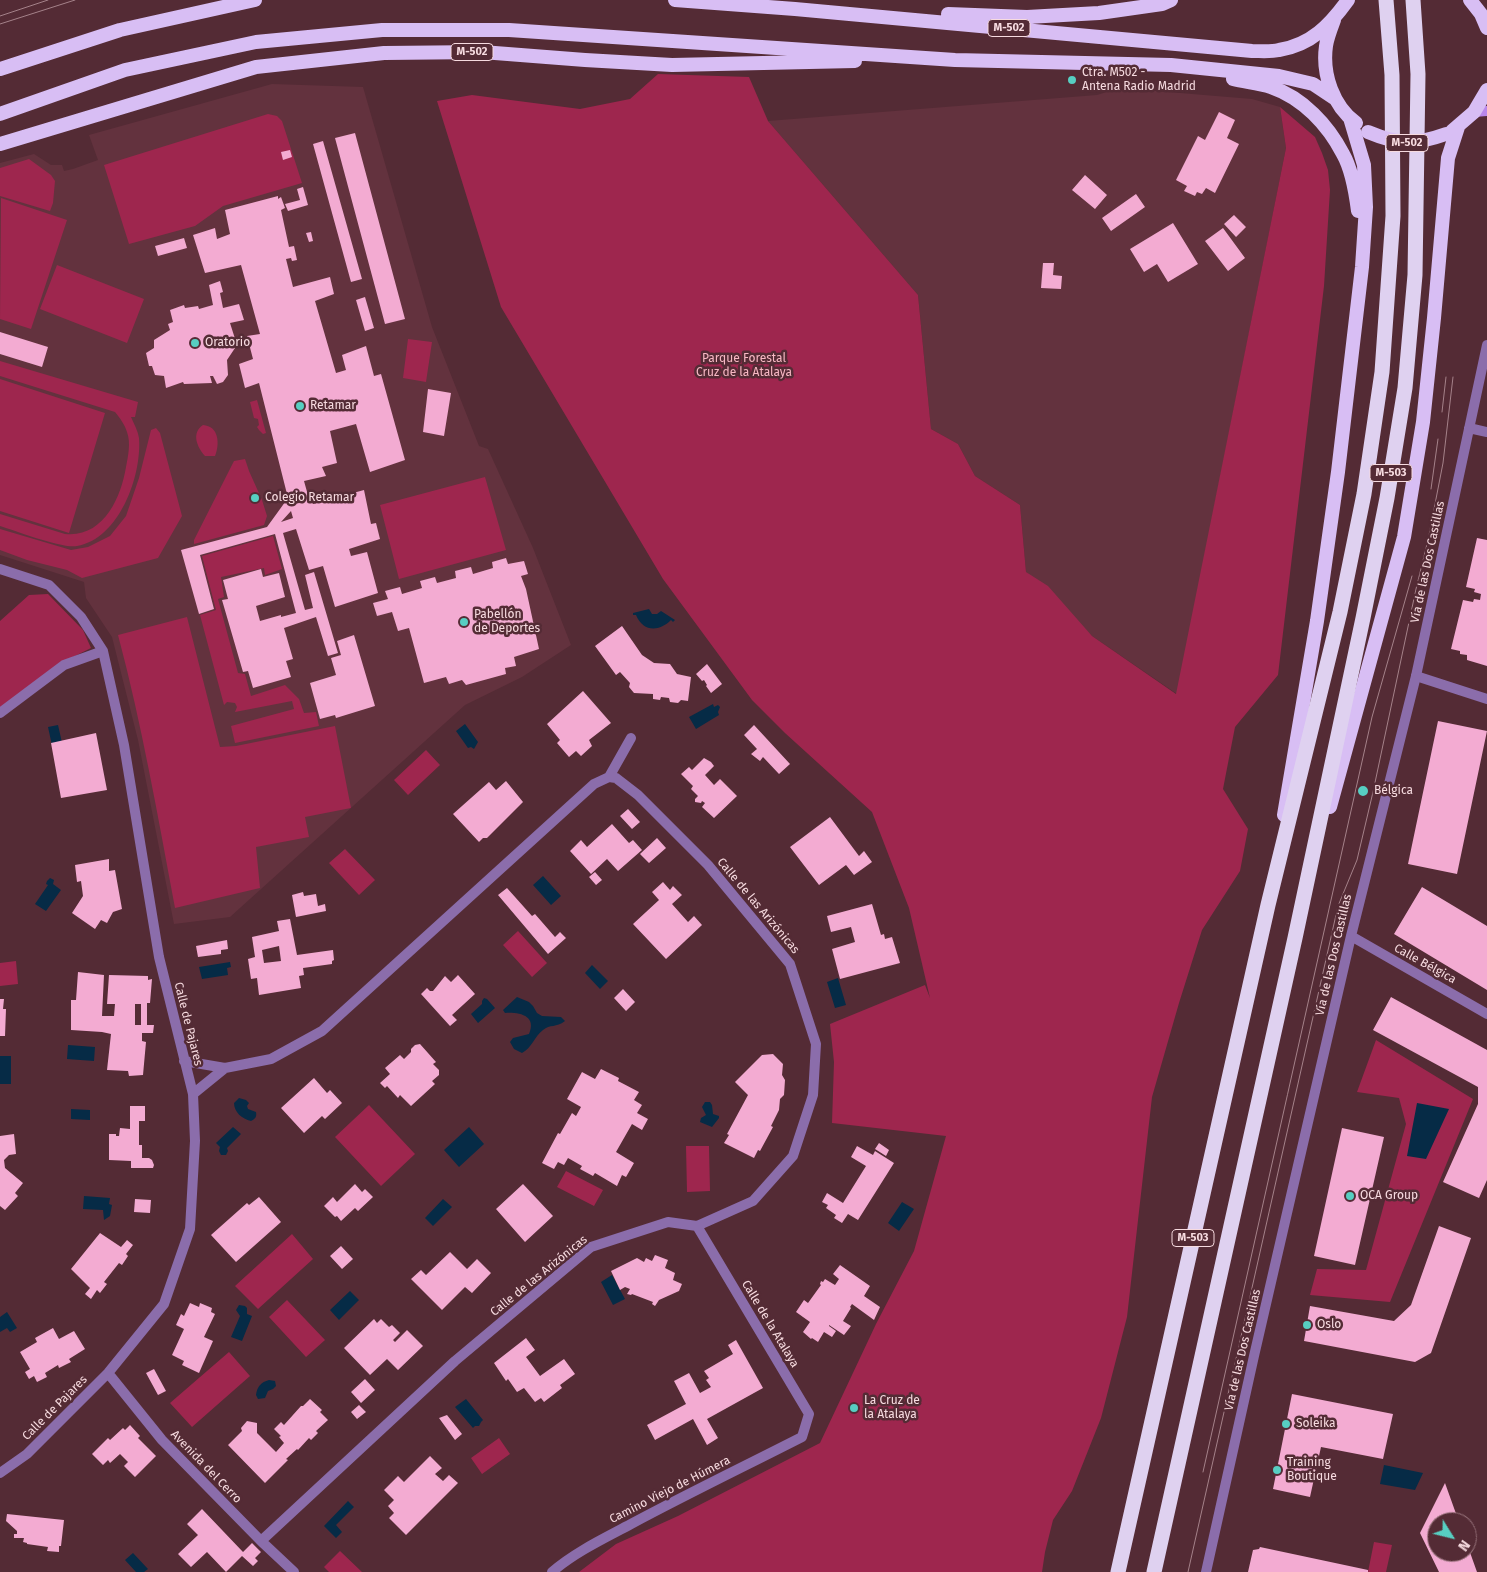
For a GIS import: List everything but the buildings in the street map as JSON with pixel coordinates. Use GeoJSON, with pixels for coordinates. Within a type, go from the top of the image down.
{"type":"FeatureCollection","features":[{"type":"Feature","properties":{"kind":"highway"},"geometry":{"type":"LineString","coordinates":[[0,69],[120,30],[255,0]]}},
{"type":"Feature","properties":{"kind":"highway","name":"M-502"},"geometry":{"type":"LineString","coordinates":[[675,0],[795,8],[1278,51],[1301,44],[1334,19],[1348,0]]}},
{"type":"Feature","properties":{"kind":"highway","name":"M-502"},"geometry":{"type":"LineString","coordinates":[[795,8],[1027,17],[1098,13],[1162,4],[1171,0]]}},
{"type":"Feature","properties":{"kind":"highway","name":"M-503"},"geometry":{"type":"LineString","coordinates":[[1118,1572],[1268,905],[1340,612],[1364,494],[1382,372],[1393,216],[1392,74],[1386,0]]}},
{"type":"Feature","properties":{"kind":"highway","name":"M-503"},"geometry":{"type":"LineString","coordinates":[[1154,1572],[1295,938],[1387,498],[1404,388],[1415,275],[1418,74],[1413,0]]}},
{"type":"Feature","properties":{"kind":"highway"},"geometry":{"type":"LineString","coordinates":[[1470,0],[1481,14],[1487,28]]}},
{"type":"Feature","properties":{"kind":"highway","name":"M-502"},"geometry":{"type":"LineString","coordinates":[[1334,19],[1326,45],[1326,72],[1334,98]]}},
{"type":"Feature","properties":{"kind":"highway","name":"M-502"},"geometry":{"type":"LineString","coordinates":[[0,114],[125,70],[256,42],[382,30],[509,30],[955,60],[1171,66],[1279,76],[1312,84],[1334,98],[1350,118],[1368,132],[1386,140],[1407,142],[1427,141],[1452,130],[1480,112],[1487,90]]}},
{"type":"Feature","properties":{"kind":"highway","name":"M-502"},"geometry":{"type":"LineString","coordinates":[[0,144],[256,66],[384,53],[482,52],[672,64],[955,60]]}},
{"type":"Feature","properties":{"kind":"highway","name":"M-503"},"geometry":{"type":"LineString","coordinates":[[1171,66],[1272,87],[1299,100],[1323,124],[1344,155],[1357,198],[1363,245]]}},
{"type":"Feature","properties":{"kind":"highway","name":"M-503"},"geometry":{"type":"LineString","coordinates":[[1268,905],[1317,621],[1338,472],[1360,276],[1366,207],[1364,165],[1350,118]]}},
{"type":"Feature","properties":{"kind":"highway","name":"M-503"},"geometry":{"type":"LineString","coordinates":[[1295,938],[1404,537],[1423,422],[1452,130]]}},
{"type":"Feature","properties":{"kind":"street","name":"Vía de las Dos Castillas"},"geometry":{"type":"LineString","coordinates":[[1206,1572],[1351,936],[1416,676],[1487,345]]}},
{"type":"Feature","properties":{"kind":"street"},"geometry":{"type":"LineString","coordinates":[[1469,428],[1487,432]]}},
{"type":"Feature","properties":{"kind":"street","name":"Calle de Pajares"},"geometry":{"type":"LineString","coordinates":[[0,569],[49,584],[81,616],[103,651],[124,745],[159,957],[193,1094],[195,1141],[190,1229],[164,1304],[108,1373],[27,1454],[0,1473]]}},
{"type":"Feature","properties":{"kind":"street"},"geometry":{"type":"LineString","coordinates":[[0,713],[64,665],[103,651]]}},
{"type":"Feature","properties":{"kind":"street"},"geometry":{"type":"LineString","coordinates":[[1416,676],[1487,699]]}},
{"type":"Feature","properties":{"kind":"street"},"geometry":{"type":"LineString","coordinates":[[184,1061],[225,1068],[270,1059],[322,1031],[594,784],[609,777],[631,738]]}},
{"type":"Feature","properties":{"kind":"street","name":"Calle de las Arizónicas"},"geometry":{"type":"LineString","coordinates":[[261,1541],[455,1361],[591,1247],[668,1222],[697,1226],[753,1201],[793,1156],[813,1095],[816,1044],[790,964],[708,866],[624,782],[609,777]]}},
{"type":"Feature","properties":{"kind":"street","name":"Calle Bélgica"},"geometry":{"type":"LineString","coordinates":[[1351,936],[1487,1014]]}},
{"type":"Feature","properties":{"kind":"street"},"geometry":{"type":"LineString","coordinates":[[193,1094],[225,1068]]}},
{"type":"Feature","properties":{"kind":"street","name":"Calle de la Atalaya"},"geometry":{"type":"LineString","coordinates":[[697,1226],[809,1414],[802,1437]]}},
{"type":"Feature","properties":{"kind":"street","name":"Avenida del Cerro"},"geometry":{"type":"LineString","coordinates":[[108,1373],[162,1440],[294,1572]]}},
{"type":"Feature","properties":{"kind":"street","name":"Camino Viejo de Húmera"},"geometry":{"type":"LineString","coordinates":[[552,1572],[561,1564],[649,1514],[802,1437]]}},
{"type":"Feature","properties":{"kind":"shaded area","name":"Colegio Retamar"},"geometry":{"type":"Polygon","coordinates":[[[272,84],[363,87],[432,327],[479,446],[488,449],[533,548],[571,645],[522,677],[465,705],[230,917],[174,924],[138,740],[112,637],[86,598],[84,582],[0,555],[0,163],[34,154],[51,165],[62,165],[64,171],[73,169],[98,160],[89,135],[272,84]]]}},
{"type":"Feature","properties":{"kind":"shaded area"},"geometry":{"type":"Polygon","coordinates":[[[1120,88],[1252,99],[1280,107],[1286,148],[1177,694],[1092,636],[1026,572],[1020,505],[975,476],[958,444],[931,429],[918,295],[768,121],[1097,95],[1120,88]]]}},
{"type":"Feature","properties":{"kind":"green space","name":"Parque Forestal Cruz de la Atalaya"},"geometry":{"type":"Polygon","coordinates":[[[658,74],[749,77],[768,121],[918,295],[931,429],[958,444],[975,476],[1020,505],[1026,572],[1048,586],[1092,636],[1176,694],[1286,148],[1280,107],[1315,137],[1328,170],[1330,190],[1324,286],[1278,675],[1235,727],[1223,789],[1248,829],[1240,871],[1202,930],[1152,1097],[1127,1317],[1101,1418],[1072,1491],[1053,1520],[1042,1572],[579,1572],[616,1544],[678,1516],[820,1443],[876,1324],[914,1251],[946,1136],[832,1123],[834,1062],[830,1024],[925,985],[930,998],[909,908],[872,812],[785,733],[752,700],[663,579],[501,307],[437,101],[472,95],[580,109],[630,99],[658,74]]]}},
{"type":"Feature","properties":{"kind":"green space"},"geometry":{"type":"Polygon","coordinates":[[[268,114],[277,116],[282,121],[302,183],[223,206],[195,226],[129,244],[104,165],[268,114]]]}},
{"type":"Feature","properties":{"kind":"green space"},"geometry":{"type":"Polygon","coordinates":[[[29,159],[51,175],[55,181],[53,203],[50,211],[0,196],[0,168],[29,159]]]}},
{"type":"Feature","properties":{"kind":"green space"},"geometry":{"type":"Polygon","coordinates":[[[1,198],[67,220],[31,329],[0,319],[1,198]]]}},
{"type":"Feature","properties":{"kind":"green space"},"geometry":{"type":"Polygon","coordinates":[[[57,265],[144,299],[127,343],[40,309],[57,265]]]}},
{"type":"Feature","properties":{"kind":"green space"},"geometry":{"type":"Polygon","coordinates":[[[408,339],[432,342],[426,382],[403,378],[408,339]]]}},
{"type":"Feature","properties":{"kind":"green space"},"geometry":{"type":"Polygon","coordinates":[[[0,361],[138,402],[135,417],[131,417],[139,438],[139,453],[132,487],[116,519],[105,532],[92,541],[77,546],[70,546],[39,539],[0,526],[0,514],[65,534],[78,534],[90,530],[108,514],[120,491],[128,458],[129,445],[125,427],[115,412],[0,376],[0,361]]]}},
{"type":"Feature","properties":{"kind":"green space"},"geometry":{"type":"Polygon","coordinates":[[[0,379],[105,413],[69,533],[0,511],[0,379]]]}},
{"type":"Feature","properties":{"kind":"green space"},"geometry":{"type":"Polygon","coordinates":[[[257,400],[266,433],[263,434],[257,427],[259,425],[258,419],[254,418],[250,402],[257,400]]]}},
{"type":"Feature","properties":{"kind":"green space"},"geometry":{"type":"Polygon","coordinates":[[[203,425],[212,429],[217,436],[215,456],[205,456],[198,444],[197,432],[203,425]]]}},
{"type":"Feature","properties":{"kind":"green space"},"geometry":{"type":"Polygon","coordinates":[[[156,428],[160,433],[182,516],[158,558],[82,578],[67,570],[27,560],[0,550],[0,529],[71,550],[88,547],[110,536],[126,516],[139,478],[151,430],[156,428]]]}},
{"type":"Feature","properties":{"kind":"green space"},"geometry":{"type":"Polygon","coordinates":[[[245,459],[267,516],[264,525],[194,544],[194,540],[234,461],[245,459]]]}},
{"type":"Feature","properties":{"kind":"green space"},"geometry":{"type":"Polygon","coordinates":[[[485,477],[506,550],[399,579],[380,505],[485,477]]]}},
{"type":"Feature","properties":{"kind":"green space"},"geometry":{"type":"Polygon","coordinates":[[[273,536],[282,569],[265,575],[264,568],[221,577],[224,597],[218,599],[238,673],[245,674],[251,696],[285,685],[299,699],[304,713],[316,712],[319,726],[235,743],[231,726],[294,709],[292,701],[235,712],[237,707],[235,703],[227,702],[224,705],[200,615],[216,610],[202,556],[273,536]]]}},
{"type":"Feature","properties":{"kind":"green space"},"geometry":{"type":"Polygon","coordinates":[[[48,594],[83,630],[91,648],[59,664],[0,708],[0,621],[29,595],[48,594]]]}},
{"type":"Feature","properties":{"kind":"green space"},"geometry":{"type":"Polygon","coordinates":[[[187,617],[220,747],[236,746],[335,726],[351,808],[305,817],[309,837],[256,847],[260,888],[175,908],[142,737],[118,635],[187,617]]]}},
{"type":"Feature","properties":{"kind":"green space"},"geometry":{"type":"Polygon","coordinates":[[[426,750],[440,765],[408,795],[394,780],[426,750]]]}},
{"type":"Feature","properties":{"kind":"green space"},"geometry":{"type":"Polygon","coordinates":[[[345,849],[375,880],[359,895],[329,863],[345,849]]]}},
{"type":"Feature","properties":{"kind":"green space"},"geometry":{"type":"Polygon","coordinates":[[[518,931],[547,963],[532,977],[503,945],[518,931]]]}},
{"type":"Feature","properties":{"kind":"green space"},"geometry":{"type":"Polygon","coordinates":[[[16,961],[18,984],[0,986],[0,963],[16,961]]]}},
{"type":"Feature","properties":{"kind":"green space"},"geometry":{"type":"Polygon","coordinates":[[[1376,1040],[1473,1099],[1390,1302],[1310,1295],[1317,1269],[1366,1270],[1406,1124],[1399,1098],[1357,1092],[1376,1040]]]}},
{"type":"Feature","properties":{"kind":"green space"},"geometry":{"type":"Polygon","coordinates":[[[369,1105],[415,1154],[381,1186],[335,1137],[369,1105]]]}},
{"type":"Feature","properties":{"kind":"green space"},"geometry":{"type":"Polygon","coordinates":[[[686,1146],[709,1146],[710,1191],[687,1192],[686,1146]]]}},
{"type":"Feature","properties":{"kind":"green space"},"geometry":{"type":"Polygon","coordinates":[[[566,1171],[603,1190],[594,1206],[557,1187],[566,1171]]]}},
{"type":"Feature","properties":{"kind":"green space"},"geometry":{"type":"Polygon","coordinates":[[[292,1234],[313,1259],[258,1309],[235,1286],[292,1234]]]}},
{"type":"Feature","properties":{"kind":"green space"},"geometry":{"type":"Polygon","coordinates":[[[287,1300],[325,1340],[306,1357],[269,1317],[287,1300]]]}},
{"type":"Feature","properties":{"kind":"green space"},"geometry":{"type":"Polygon","coordinates":[[[229,1352],[250,1376],[192,1427],[170,1403],[229,1352]]]}},
{"type":"Feature","properties":{"kind":"green space"},"geometry":{"type":"Polygon","coordinates":[[[499,1438],[510,1454],[482,1474],[471,1458],[499,1438]]]}},
{"type":"Feature","properties":{"kind":"green space"},"geometry":{"type":"Polygon","coordinates":[[[1374,1542],[1392,1545],[1386,1572],[1368,1572],[1374,1542]]]}},
{"type":"Feature","properties":{"kind":"green space"},"geometry":{"type":"Polygon","coordinates":[[[340,1551],[362,1572],[329,1572],[324,1567],[340,1551]]]}},
{"type":"Feature","properties":{"kind":"water"},"geometry":{"type":"Polygon","coordinates":[[[649,609],[652,614],[657,614],[661,611],[675,620],[673,622],[671,620],[661,627],[647,627],[633,613],[649,609]]]}},
{"type":"Feature","properties":{"kind":"water"},"geometry":{"type":"Polygon","coordinates":[[[713,704],[714,707],[718,705],[720,707],[719,715],[696,729],[689,717],[713,704]]]}},
{"type":"Feature","properties":{"kind":"water"},"geometry":{"type":"Polygon","coordinates":[[[465,724],[478,742],[474,749],[468,748],[456,731],[465,724]]]}},
{"type":"Feature","properties":{"kind":"water"},"geometry":{"type":"Polygon","coordinates":[[[58,725],[63,747],[53,750],[48,727],[58,725]]]}},
{"type":"Feature","properties":{"kind":"water"},"geometry":{"type":"Polygon","coordinates":[[[543,876],[561,896],[551,905],[533,885],[543,876]]]}},
{"type":"Feature","properties":{"kind":"water"},"geometry":{"type":"Polygon","coordinates":[[[50,878],[54,880],[53,884],[61,890],[46,911],[35,904],[48,885],[46,884],[50,878]]]}},
{"type":"Feature","properties":{"kind":"water"},"geometry":{"type":"Polygon","coordinates":[[[230,962],[231,967],[227,968],[228,975],[202,979],[199,967],[230,962]]]}},
{"type":"Feature","properties":{"kind":"water"},"geometry":{"type":"Polygon","coordinates":[[[592,965],[608,981],[600,989],[585,973],[592,965]]]}},
{"type":"Feature","properties":{"kind":"water"},"geometry":{"type":"Polygon","coordinates":[[[838,978],[846,1005],[835,1008],[827,982],[838,978]]]}},
{"type":"Feature","properties":{"kind":"water"},"geometry":{"type":"Polygon","coordinates":[[[517,997],[529,1002],[537,1013],[542,1016],[561,1017],[565,1021],[543,1030],[522,1053],[514,1049],[510,1042],[513,1038],[529,1034],[531,1023],[526,1016],[516,1013],[505,1013],[503,1010],[517,997]]]}},
{"type":"Feature","properties":{"kind":"water"},"geometry":{"type":"Polygon","coordinates":[[[484,998],[495,1008],[478,1023],[471,1014],[482,1004],[484,998]]]}},
{"type":"Feature","properties":{"kind":"water"},"geometry":{"type":"Polygon","coordinates":[[[68,1045],[95,1047],[94,1061],[67,1059],[68,1045]]]}},
{"type":"Feature","properties":{"kind":"water"},"geometry":{"type":"Polygon","coordinates":[[[0,1056],[11,1056],[11,1084],[0,1084],[0,1056]]]}},
{"type":"Feature","properties":{"kind":"water"},"geometry":{"type":"Polygon","coordinates":[[[239,1098],[246,1100],[249,1103],[248,1109],[256,1112],[255,1119],[251,1121],[239,1115],[234,1103],[239,1098]]]}},
{"type":"Feature","properties":{"kind":"water"},"geometry":{"type":"Polygon","coordinates":[[[705,1102],[710,1102],[713,1114],[719,1116],[712,1127],[700,1122],[701,1118],[706,1115],[702,1107],[705,1102]]]}},
{"type":"Feature","properties":{"kind":"water"},"geometry":{"type":"Polygon","coordinates":[[[1417,1103],[1449,1109],[1426,1159],[1407,1156],[1417,1103]]]}},
{"type":"Feature","properties":{"kind":"water"},"geometry":{"type":"Polygon","coordinates":[[[71,1109],[90,1110],[90,1120],[71,1119],[71,1109]]]}},
{"type":"Feature","properties":{"kind":"water"},"geometry":{"type":"Polygon","coordinates":[[[233,1127],[241,1134],[227,1148],[226,1155],[221,1155],[220,1147],[216,1143],[233,1127]]]}},
{"type":"Feature","properties":{"kind":"water"},"geometry":{"type":"Polygon","coordinates":[[[469,1127],[484,1144],[459,1167],[444,1150],[469,1127]]]}},
{"type":"Feature","properties":{"kind":"water"},"geometry":{"type":"Polygon","coordinates":[[[84,1196],[110,1198],[109,1204],[112,1205],[110,1216],[104,1220],[103,1210],[83,1209],[84,1196]]]}},
{"type":"Feature","properties":{"kind":"water"},"geometry":{"type":"Polygon","coordinates":[[[443,1199],[452,1207],[433,1226],[425,1218],[443,1199]]]}},
{"type":"Feature","properties":{"kind":"water"},"geometry":{"type":"Polygon","coordinates":[[[902,1202],[914,1209],[899,1231],[888,1223],[902,1202]]]}},
{"type":"Feature","properties":{"kind":"water"},"geometry":{"type":"Polygon","coordinates":[[[612,1275],[625,1299],[613,1305],[601,1282],[612,1275]]]}},
{"type":"Feature","properties":{"kind":"water"},"geometry":{"type":"Polygon","coordinates":[[[350,1291],[359,1300],[339,1320],[330,1310],[350,1291]]]}},
{"type":"Feature","properties":{"kind":"water"},"geometry":{"type":"Polygon","coordinates":[[[239,1305],[245,1306],[247,1314],[252,1316],[242,1341],[231,1337],[240,1316],[236,1310],[239,1305]]]}},
{"type":"Feature","properties":{"kind":"water"},"geometry":{"type":"Polygon","coordinates":[[[7,1312],[17,1328],[10,1332],[7,1328],[0,1332],[0,1317],[7,1312]]]}},
{"type":"Feature","properties":{"kind":"water"},"geometry":{"type":"Polygon","coordinates":[[[269,1380],[275,1381],[276,1386],[268,1391],[265,1398],[258,1399],[256,1395],[258,1387],[269,1380]]]}},
{"type":"Feature","properties":{"kind":"water"},"geometry":{"type":"Polygon","coordinates":[[[466,1399],[483,1420],[479,1426],[473,1428],[455,1407],[466,1399]]]}},
{"type":"Feature","properties":{"kind":"water"},"geometry":{"type":"Polygon","coordinates":[[[1384,1465],[1423,1473],[1415,1490],[1380,1484],[1384,1465]]]}},
{"type":"Feature","properties":{"kind":"water"},"geometry":{"type":"Polygon","coordinates":[[[348,1501],[354,1507],[336,1525],[342,1532],[336,1538],[324,1526],[348,1501]]]}},
{"type":"Feature","properties":{"kind":"water"},"geometry":{"type":"Polygon","coordinates":[[[133,1553],[148,1569],[144,1572],[136,1572],[125,1560],[133,1553]]]}},
{"type":"Feature","properties":{"kind":"tram line"},"geometry":{"type":"LineString","coordinates":[[0,16],[48,0]]}},
{"type":"Feature","properties":{"kind":"tram line"},"geometry":{"type":"LineString","coordinates":[[0,24],[75,0]]}},
{"type":"Feature","properties":{"kind":"tram line"},"geometry":{"type":"LineString","coordinates":[[1442,412],[1446,377]]}},
{"type":"Feature","properties":{"kind":"tram line"},"geometry":{"type":"LineString","coordinates":[[1188,1572],[1338,906],[1357,860],[1373,792],[1443,463],[1453,377]]}},
{"type":"Feature","properties":{"kind":"tram line"},"geometry":{"type":"LineString","coordinates":[[1431,489],[1438,439]]}},
{"type":"Feature","properties":{"kind":"tram line"},"geometry":{"type":"LineString","coordinates":[[1203,1472],[1372,717],[1412,576]]}},
{"type":"Feature","properties":{"kind":"place","name":"Ctra. M502 - Antena Radio Madrid"},"geometry":{"type":"Point","coordinates":[1072,80]}},
{"type":"Feature","properties":{"kind":"place","name":"Oratorio"},"geometry":{"type":"Point","coordinates":[195,343]}},
{"type":"Feature","properties":{"kind":"place","name":"Retamar"},"geometry":{"type":"Point","coordinates":[300,406]}},
{"type":"Feature","properties":{"kind":"place","name":"Colegio Retamar"},"geometry":{"type":"Point","coordinates":[255,498]}},
{"type":"Feature","properties":{"kind":"place","name":"Pabellón de Deportes"},"geometry":{"type":"Point","coordinates":[464,622]}},
{"type":"Feature","properties":{"kind":"place","name":"Bélgica"},"geometry":{"type":"Point","coordinates":[1363,791]}},
{"type":"Feature","properties":{"kind":"place","name":"OCA Group"},"geometry":{"type":"Point","coordinates":[1350,1196]}},
{"type":"Feature","properties":{"kind":"place","name":"Oslo"},"geometry":{"type":"Point","coordinates":[1307,1325]}},
{"type":"Feature","properties":{"kind":"place","name":"La Cruz de la Atalaya"},"geometry":{"type":"Point","coordinates":[854,1408]}},
{"type":"Feature","properties":{"kind":"place","name":"Soleika"},"geometry":{"type":"Point","coordinates":[1286,1424]}},
{"type":"Feature","properties":{"kind":"place","name":"Training Boutique"},"geometry":{"type":"Point","coordinates":[1277,1470]}}]}
